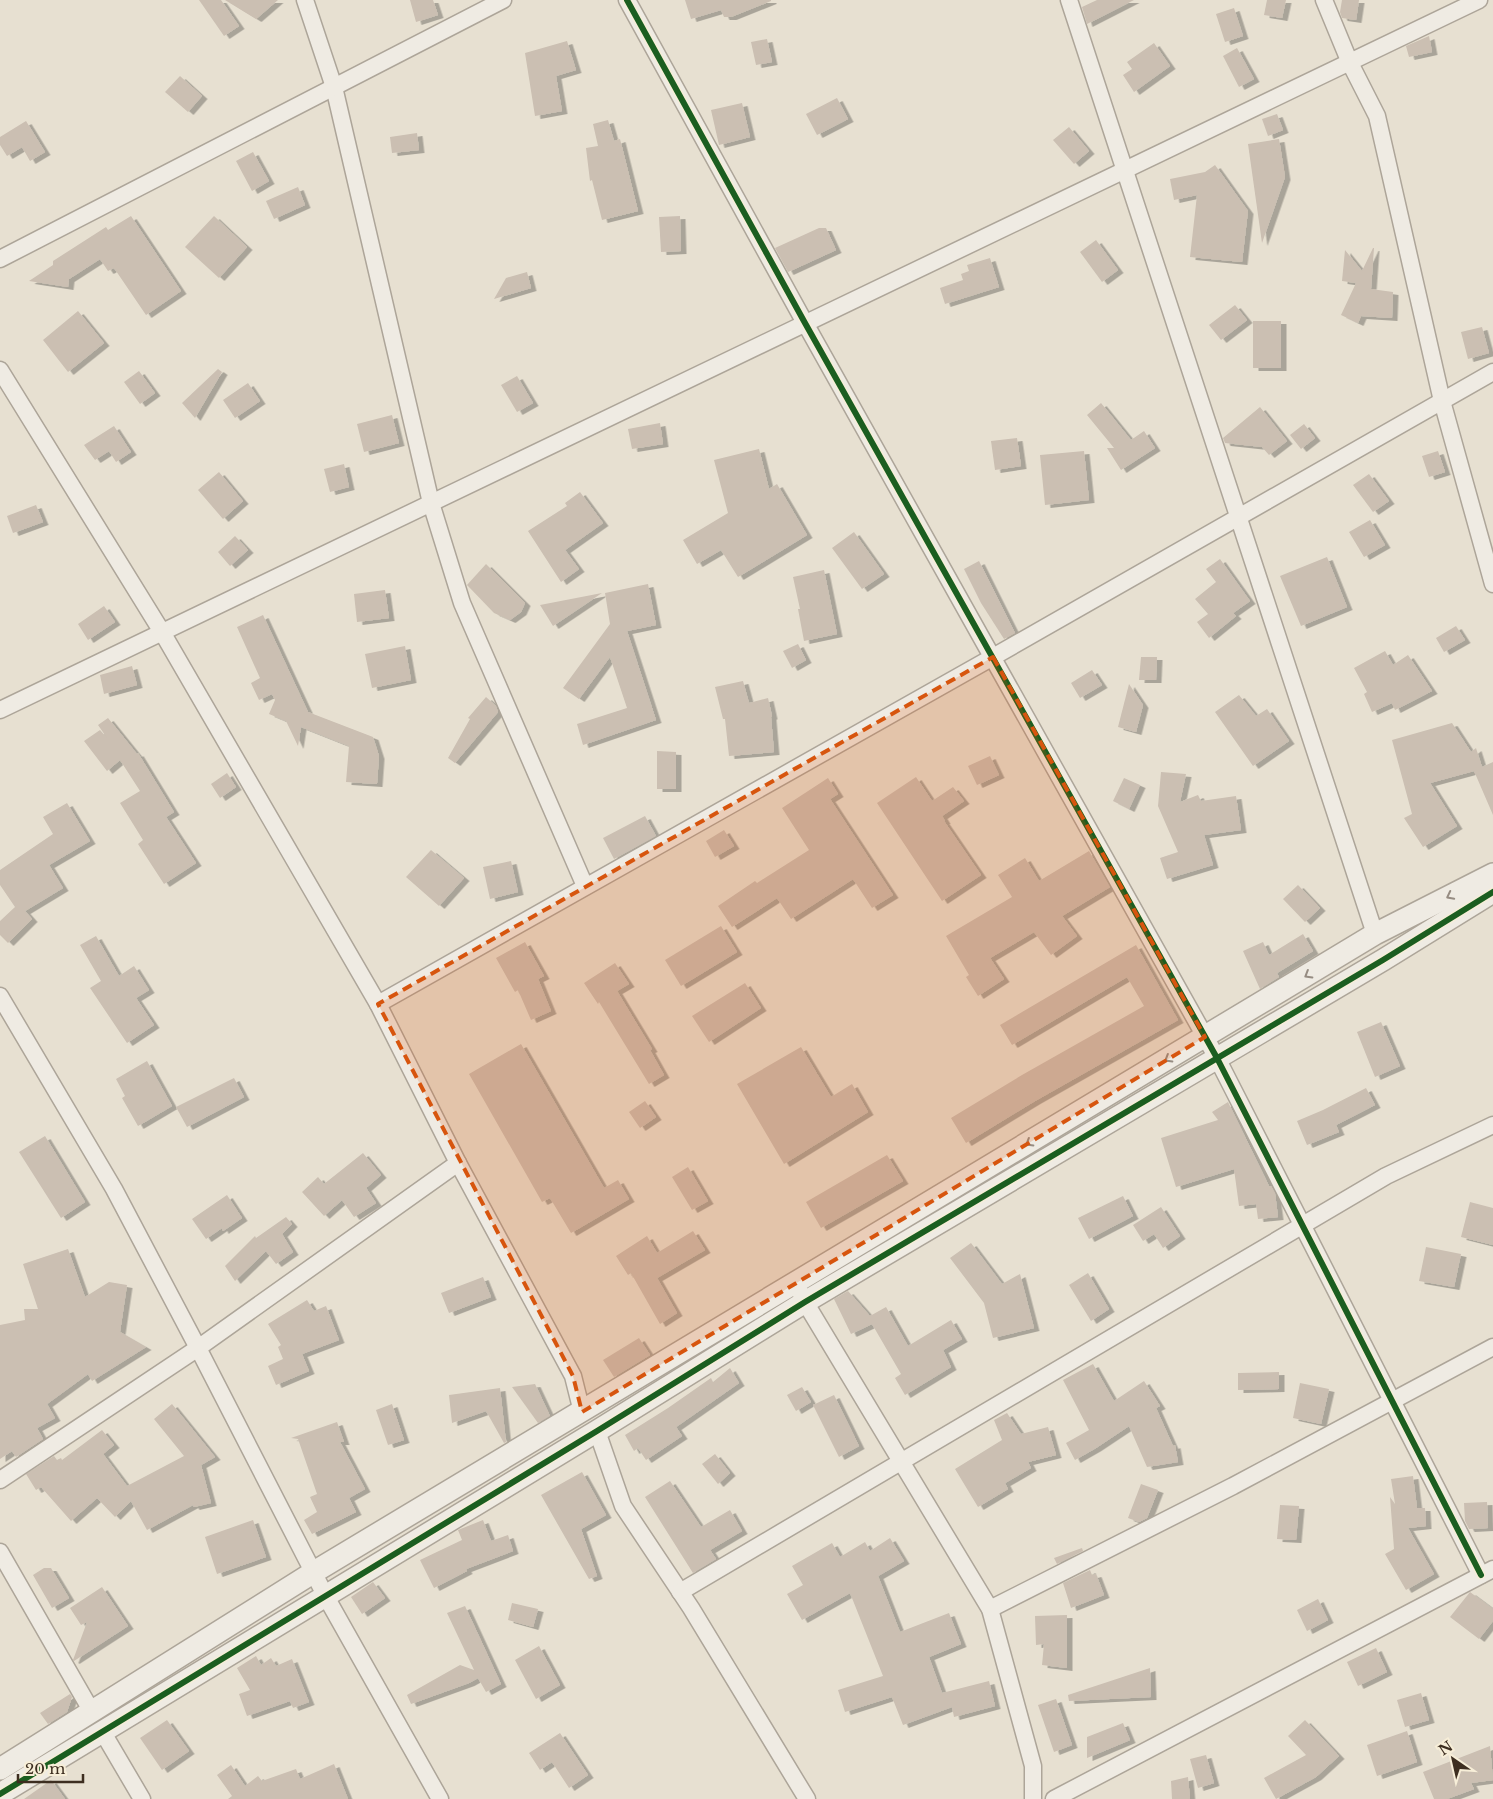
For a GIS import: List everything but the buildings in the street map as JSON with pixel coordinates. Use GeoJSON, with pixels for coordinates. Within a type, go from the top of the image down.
{"type":"FeatureCollection","features":[{"type":"Feature","properties":{"kind":"street"},"geometry":{"type":"LineString","coordinates":[[305,0],[334,87],[431,503],[462,602],[585,886]]}},
{"type":"Feature","properties":{"kind":"street"},"geometry":{"type":"LineString","coordinates":[[0,259],[503,0]]}},
{"type":"Feature","properties":{"kind":"street"},"geometry":{"type":"LineString","coordinates":[[627,0],[805,323],[1205,1036],[1393,1401],[1487,1572],[1054,1799]]}},
{"type":"Feature","properties":{"kind":"street"},"geometry":{"type":"LineString","coordinates":[[1069,0],[1375,934]]}},
{"type":"Feature","properties":{"kind":"street"},"geometry":{"type":"LineString","coordinates":[[1324,0],[1350,63],[1377,116],[1442,401],[1493,584]]}},
{"type":"Feature","properties":{"kind":"street"},"geometry":{"type":"LineString","coordinates":[[0,710],[1479,0]]}},
{"type":"Feature","properties":{"kind":"street"},"geometry":{"type":"LineString","coordinates":[[0,370],[162,632],[378,1004],[458,1163],[573,1376],[582,1412]]}},
{"type":"Feature","properties":{"kind":"street"},"geometry":{"type":"LineString","coordinates":[[378,1004],[1493,372]]}},
{"type":"Feature","properties":{"kind":"street"},"geometry":{"type":"LineString","coordinates":[[0,1794],[597,1431],[800,1293],[1205,1036],[1375,934],[1493,874]]}},
{"type":"Feature","properties":{"kind":"street"},"geometry":{"type":"LineString","coordinates":[[0,1769],[314,1572],[582,1412],[800,1293],[1217,1058],[1383,960],[1493,892]]}},
{"type":"Feature","properties":{"kind":"street"},"geometry":{"type":"LineString","coordinates":[[0,996],[114,1189],[325,1595],[440,1799]]}},
{"type":"Feature","properties":{"kind":"street"},"geometry":{"type":"LineString","coordinates":[[680,1592],[1386,1176],[1493,1125]]}},
{"type":"Feature","properties":{"kind":"street"},"geometry":{"type":"LineString","coordinates":[[0,1480],[198,1348],[458,1163]]}},
{"type":"Feature","properties":{"kind":"street"},"geometry":{"type":"LineString","coordinates":[[800,1293],[990,1609],[1034,1766],[1033,1799]]}},
{"type":"Feature","properties":{"kind":"street"},"geometry":{"type":"LineString","coordinates":[[990,1609],[1233,1486],[1493,1348]]}},
{"type":"Feature","properties":{"kind":"street"},"geometry":{"type":"LineString","coordinates":[[597,1431],[623,1506],[680,1592],[807,1799]]}},
{"type":"Feature","properties":{"kind":"street"},"geometry":{"type":"LineString","coordinates":[[0,1552],[92,1712]]}},
{"type":"Feature","properties":{"kind":"street"},"geometry":{"type":"LineString","coordinates":[[102,1731],[142,1799]]}},
{"type":"Feature","properties":{"kind":"highlighted area"},"geometry":{"type":"Polygon","coordinates":[[[993,657],[1205,1037],[582,1412],[573,1376],[378,1004],[993,657]]]}},
{"type":"Feature","properties":{"kind":"cycle path"},"geometry":{"type":"LineString","coordinates":[[627,0],[805,323],[1217,1058],[1481,1575]]}},
{"type":"Feature","properties":{"kind":"cycle path"},"geometry":{"type":"LineString","coordinates":[[0,1794],[597,1431],[805,1302],[1383,960],[1493,892]]}}]}
